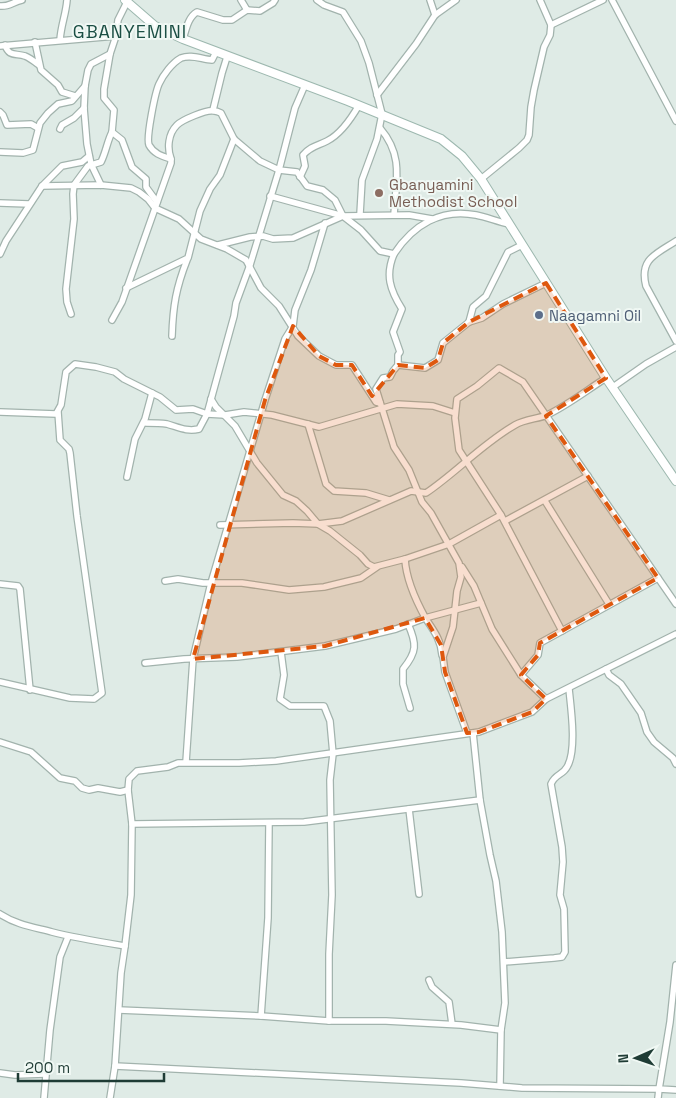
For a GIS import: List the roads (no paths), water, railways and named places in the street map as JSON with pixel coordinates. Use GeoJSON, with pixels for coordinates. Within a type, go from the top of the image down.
{"type":"FeatureCollection","features":[{"type":"Feature","properties":{"kind":"main road"},"geometry":{"type":"LineString","coordinates":[[126,1],[155,26],[183,39],[426,132],[448,144],[462,156],[481,179],[606,378],[676,481]]}},
{"type":"Feature","properties":{"kind":"street"},"geometry":{"type":"LineString","coordinates":[[0,6],[9,6],[16,1],[22,0]]}},
{"type":"Feature","properties":{"kind":"street"},"geometry":{"type":"LineString","coordinates":[[60,40],[61,24],[66,14],[67,0]]}},
{"type":"Feature","properties":{"kind":"street"},"geometry":{"type":"LineString","coordinates":[[241,0],[247,10]]}},
{"type":"Feature","properties":{"kind":"street"},"geometry":{"type":"LineString","coordinates":[[183,39],[190,18],[194,13],[197,12],[223,20],[232,20],[247,10],[260,11],[275,0]]}},
{"type":"Feature","properties":{"kind":"street"},"geometry":{"type":"LineString","coordinates":[[316,0],[343,12],[349,19],[365,49],[382,114],[380,128],[362,180],[360,214]]}},
{"type":"Feature","properties":{"kind":"street"},"geometry":{"type":"LineString","coordinates":[[430,0],[435,15]]}},
{"type":"Feature","properties":{"kind":"street"},"geometry":{"type":"LineString","coordinates":[[377,95],[416,44],[435,15],[456,0]]}},
{"type":"Feature","properties":{"kind":"street"},"geometry":{"type":"LineString","coordinates":[[481,179],[519,148],[530,135],[533,95],[544,47],[550,35],[551,25],[540,0]]}},
{"type":"Feature","properties":{"kind":"street"},"geometry":{"type":"LineString","coordinates":[[551,25],[603,0]]}},
{"type":"Feature","properties":{"kind":"street"},"geometry":{"type":"LineString","coordinates":[[612,0],[676,121]]}},
{"type":"Feature","properties":{"kind":"street"},"geometry":{"type":"LineString","coordinates":[[71,314],[67,302],[66,289],[74,220],[74,185],[83,170],[91,164],[101,162],[112,132],[114,110],[104,98],[104,90],[118,20],[126,1]]}},
{"type":"Feature","properties":{"kind":"street"},"geometry":{"type":"LineString","coordinates":[[2,46],[116,36]]}},
{"type":"Feature","properties":{"kind":"street"},"geometry":{"type":"LineString","coordinates":[[35,42],[41,70],[58,85],[62,92],[75,96]]}},
{"type":"Feature","properties":{"kind":"street"},"geometry":{"type":"LineString","coordinates":[[2,46],[12,55],[24,56],[39,65]]}},
{"type":"Feature","properties":{"kind":"street"},"geometry":{"type":"LineString","coordinates":[[171,159],[158,154],[150,146],[147,139],[156,93],[160,83],[168,70],[180,59],[191,56],[212,60],[216,52]]}},
{"type":"Feature","properties":{"kind":"street"},"geometry":{"type":"LineString","coordinates":[[101,185],[89,156],[84,108],[85,86],[88,70],[92,64],[110,54]]}},
{"type":"Feature","properties":{"kind":"street"},"geometry":{"type":"LineString","coordinates":[[213,110],[228,56]]}},
{"type":"Feature","properties":{"kind":"street"},"geometry":{"type":"LineString","coordinates":[[146,422],[194,430],[199,429],[207,414],[236,303],[250,265],[257,236],[279,170],[295,108],[305,85]]}},
{"type":"Feature","properties":{"kind":"street"},"geometry":{"type":"LineString","coordinates":[[0,152],[23,153],[33,150],[40,123],[48,113],[58,104],[72,101],[85,86]]}},
{"type":"Feature","properties":{"kind":"street"},"geometry":{"type":"LineString","coordinates":[[300,177],[305,166],[303,155],[311,147],[329,140],[349,123],[359,105]]}},
{"type":"Feature","properties":{"kind":"street"},"geometry":{"type":"LineString","coordinates":[[60,129],[62,125],[74,118],[84,108]]}},
{"type":"Feature","properties":{"kind":"street"},"geometry":{"type":"LineString","coordinates":[[112,320],[122,302],[171,159],[169,140],[177,124],[203,112],[213,110],[221,113],[234,139],[260,161],[279,170],[297,172],[307,186],[323,190],[335,200],[344,216],[361,230],[380,251],[394,254]]}},
{"type":"Feature","properties":{"kind":"street"},"geometry":{"type":"LineString","coordinates":[[0,112],[6,125],[31,124],[38,128]]}},
{"type":"Feature","properties":{"kind":"street"},"geometry":{"type":"LineString","coordinates":[[380,128],[389,138],[396,154],[394,215]]}},
{"type":"Feature","properties":{"kind":"street"},"geometry":{"type":"LineString","coordinates":[[112,132],[122,140],[132,167],[146,179],[146,187],[156,205]]}},
{"type":"Feature","properties":{"kind":"street"},"geometry":{"type":"LineString","coordinates":[[172,336],[173,308],[178,283],[187,260],[200,211],[210,189],[220,175],[234,139]]}},
{"type":"Feature","properties":{"kind":"street"},"geometry":{"type":"LineString","coordinates":[[0,254],[6,240],[42,186],[62,166],[82,162],[89,156]]}},
{"type":"Feature","properties":{"kind":"street"},"geometry":{"type":"LineString","coordinates":[[42,186],[101,185],[131,188],[179,220],[207,243],[238,255],[250,265],[261,288],[279,306],[298,336],[319,356],[336,365],[352,365],[376,402],[380,403]]}},
{"type":"Feature","properties":{"kind":"street"},"geometry":{"type":"LineString","coordinates":[[270,196],[344,216]]}},
{"type":"Feature","properties":{"kind":"street"},"geometry":{"type":"LineString","coordinates":[[0,203],[29,204]]}},
{"type":"Feature","properties":{"kind":"street"},"geometry":{"type":"LineString","coordinates":[[509,224],[466,213],[446,214],[432,219],[412,232],[401,244],[389,265],[390,287],[402,309],[393,332],[400,352],[398,355],[398,365],[390,377],[383,378],[376,388],[394,447],[409,470],[422,502],[432,513],[459,563],[474,586],[492,628],[521,675],[546,699]]}},
{"type":"Feature","properties":{"kind":"street"},"geometry":{"type":"LineString","coordinates":[[216,246],[250,236],[262,236],[273,239],[293,238],[344,216],[360,214],[409,215],[432,219]]}},
{"type":"Feature","properties":{"kind":"street"},"geometry":{"type":"LineString","coordinates":[[186,762],[192,659],[211,583],[261,414],[285,339],[293,326],[295,310],[312,270],[325,223]]}},
{"type":"Feature","properties":{"kind":"street"},"geometry":{"type":"LineString","coordinates":[[676,241],[650,259],[644,269],[644,277],[646,286],[676,341]]}},
{"type":"Feature","properties":{"kind":"street"},"geometry":{"type":"LineString","coordinates":[[469,322],[473,307],[486,296],[508,252],[522,245]]}},
{"type":"Feature","properties":{"kind":"street"},"geometry":{"type":"LineString","coordinates":[[126,288],[169,266],[187,260]]}},
{"type":"Feature","properties":{"kind":"street"},"geometry":{"type":"LineString","coordinates":[[398,365],[425,368],[438,360],[443,343],[469,322],[482,318],[503,304],[546,282]]}},
{"type":"Feature","properties":{"kind":"street"},"geometry":{"type":"LineString","coordinates":[[613,387],[646,364],[676,347]]}},
{"type":"Feature","properties":{"kind":"street"},"geometry":{"type":"LineString","coordinates":[[0,682],[70,698],[94,699],[102,693],[70,453],[69,449],[60,440],[58,412],[66,372],[75,364],[115,372],[124,379],[160,397],[176,410],[193,409],[207,414],[225,415],[244,412],[272,415],[319,427],[382,410],[397,404],[433,406],[455,413]]}},
{"type":"Feature","properties":{"kind":"street"},"geometry":{"type":"LineString","coordinates":[[562,631],[505,521],[459,450],[455,413],[457,400],[498,368],[523,382],[676,604]]}},
{"type":"Feature","properties":{"kind":"street"},"geometry":{"type":"LineString","coordinates":[[220,525],[318,524],[342,521],[410,491],[426,492],[456,471],[466,459],[515,425],[533,418],[546,416],[606,378]]}},
{"type":"Feature","properties":{"kind":"street"},"geometry":{"type":"LineString","coordinates":[[127,477],[135,439],[145,419],[152,393]]}},
{"type":"Feature","properties":{"kind":"street"},"geometry":{"type":"LineString","coordinates":[[211,399],[216,407],[235,426],[257,463],[278,490],[302,506],[318,524],[330,531],[374,567],[449,544],[501,515]]}},
{"type":"Feature","properties":{"kind":"street"},"geometry":{"type":"LineString","coordinates":[[0,412],[44,415],[56,414],[58,412]]}},
{"type":"Feature","properties":{"kind":"street"},"geometry":{"type":"LineString","coordinates":[[308,424],[326,484],[334,491],[366,493],[389,500]]}},
{"type":"Feature","properties":{"kind":"street"},"geometry":{"type":"LineString","coordinates":[[505,521],[588,476]]}},
{"type":"Feature","properties":{"kind":"street"},"geometry":{"type":"LineString","coordinates":[[545,501],[609,604]]}},
{"type":"Feature","properties":{"kind":"street"},"geometry":{"type":"LineString","coordinates":[[405,559],[408,578],[426,618],[438,638],[445,672],[470,733],[498,896],[504,962],[505,1003],[500,1086]]}},
{"type":"Feature","properties":{"kind":"street"},"geometry":{"type":"LineString","coordinates":[[443,657],[453,627],[461,577],[459,563]]}},
{"type":"Feature","properties":{"kind":"street"},"geometry":{"type":"LineString","coordinates":[[165,581],[178,579],[211,583],[242,583],[289,590],[324,587],[361,578],[380,566]]}},
{"type":"Feature","properties":{"kind":"street"},"geometry":{"type":"LineString","coordinates":[[521,675],[538,655],[540,643],[658,578]]}},
{"type":"Feature","properties":{"kind":"street"},"geometry":{"type":"LineString","coordinates":[[0,584],[18,586],[20,589],[30,690]]}},
{"type":"Feature","properties":{"kind":"street"},"geometry":{"type":"LineString","coordinates":[[145,663],[236,658],[325,646],[396,629],[426,618],[481,603]]}},
{"type":"Feature","properties":{"kind":"street"},"geometry":{"type":"LineString","coordinates":[[408,624],[415,641],[412,658],[403,668],[402,684],[410,708]]}},
{"type":"Feature","properties":{"kind":"street"},"geometry":{"type":"LineString","coordinates":[[110,1098],[115,1066],[121,973],[131,895],[132,824],[128,790],[129,779],[137,771],[168,767],[178,762],[246,763],[333,754],[479,732],[532,712],[546,699],[676,634]]}},
{"type":"Feature","properties":{"kind":"street"},"geometry":{"type":"LineString","coordinates":[[281,652],[284,675],[280,699],[290,706],[324,706],[330,721],[333,754],[330,780],[332,895],[329,954],[329,1021]]}},
{"type":"Feature","properties":{"kind":"street"},"geometry":{"type":"LineString","coordinates":[[606,670],[609,675],[621,684],[641,713],[647,732],[654,742],[673,758],[676,764]]}},
{"type":"Feature","properties":{"kind":"street"},"geometry":{"type":"LineString","coordinates":[[504,962],[562,957],[565,952],[564,909],[560,895],[563,862],[562,846],[551,784],[554,777],[567,768],[570,761],[573,733],[569,689]]}},
{"type":"Feature","properties":{"kind":"street"},"geometry":{"type":"LineString","coordinates":[[0,742],[31,752],[60,778],[75,781],[82,788],[89,790],[98,788],[120,792],[128,790]]}},
{"type":"Feature","properties":{"kind":"street"},"geometry":{"type":"LineString","coordinates":[[132,824],[304,822],[480,800]]}},
{"type":"Feature","properties":{"kind":"street"},"geometry":{"type":"LineString","coordinates":[[409,809],[419,894]]}},
{"type":"Feature","properties":{"kind":"street"},"geometry":{"type":"LineString","coordinates":[[261,1016],[268,918],[269,823]]}},
{"type":"Feature","properties":{"kind":"street"},"geometry":{"type":"LineString","coordinates":[[0,914],[18,924],[68,937],[125,946]]}},
{"type":"Feature","properties":{"kind":"street"},"geometry":{"type":"LineString","coordinates":[[44,1098],[45,1074],[60,957],[68,937]]}},
{"type":"Feature","properties":{"kind":"street"},"geometry":{"type":"LineString","coordinates":[[658,1098],[673,1022],[676,965]]}},
{"type":"Feature","properties":{"kind":"street"},"geometry":{"type":"LineString","coordinates":[[429,980],[432,986],[449,1002],[452,1024]]}},
{"type":"Feature","properties":{"kind":"street"},"geometry":{"type":"LineString","coordinates":[[119,1010],[329,1021],[452,1024],[502,1030]]}},
{"type":"Feature","properties":{"kind":"street"},"geometry":{"type":"LineString","coordinates":[[115,1066],[500,1086],[676,1090]]}},
{"type":"Feature","properties":{"kind":"street"},"geometry":{"type":"LineString","coordinates":[[0,1073],[15,1075],[45,1074]]}},
{"type":"Feature","properties":{"kind":"place","name":"Gbanyamini Methodist School"},"geometry":{"type":"Point","coordinates":[379,193]}},
{"type":"Feature","properties":{"kind":"place","name":"Naagamni Oil"},"geometry":{"type":"Point","coordinates":[539,315]}},
{"type":"Feature","properties":{"kind":"district","name":"GBANYEMINI"},"geometry":{"type":"Point","coordinates":[130,31]}}]}
